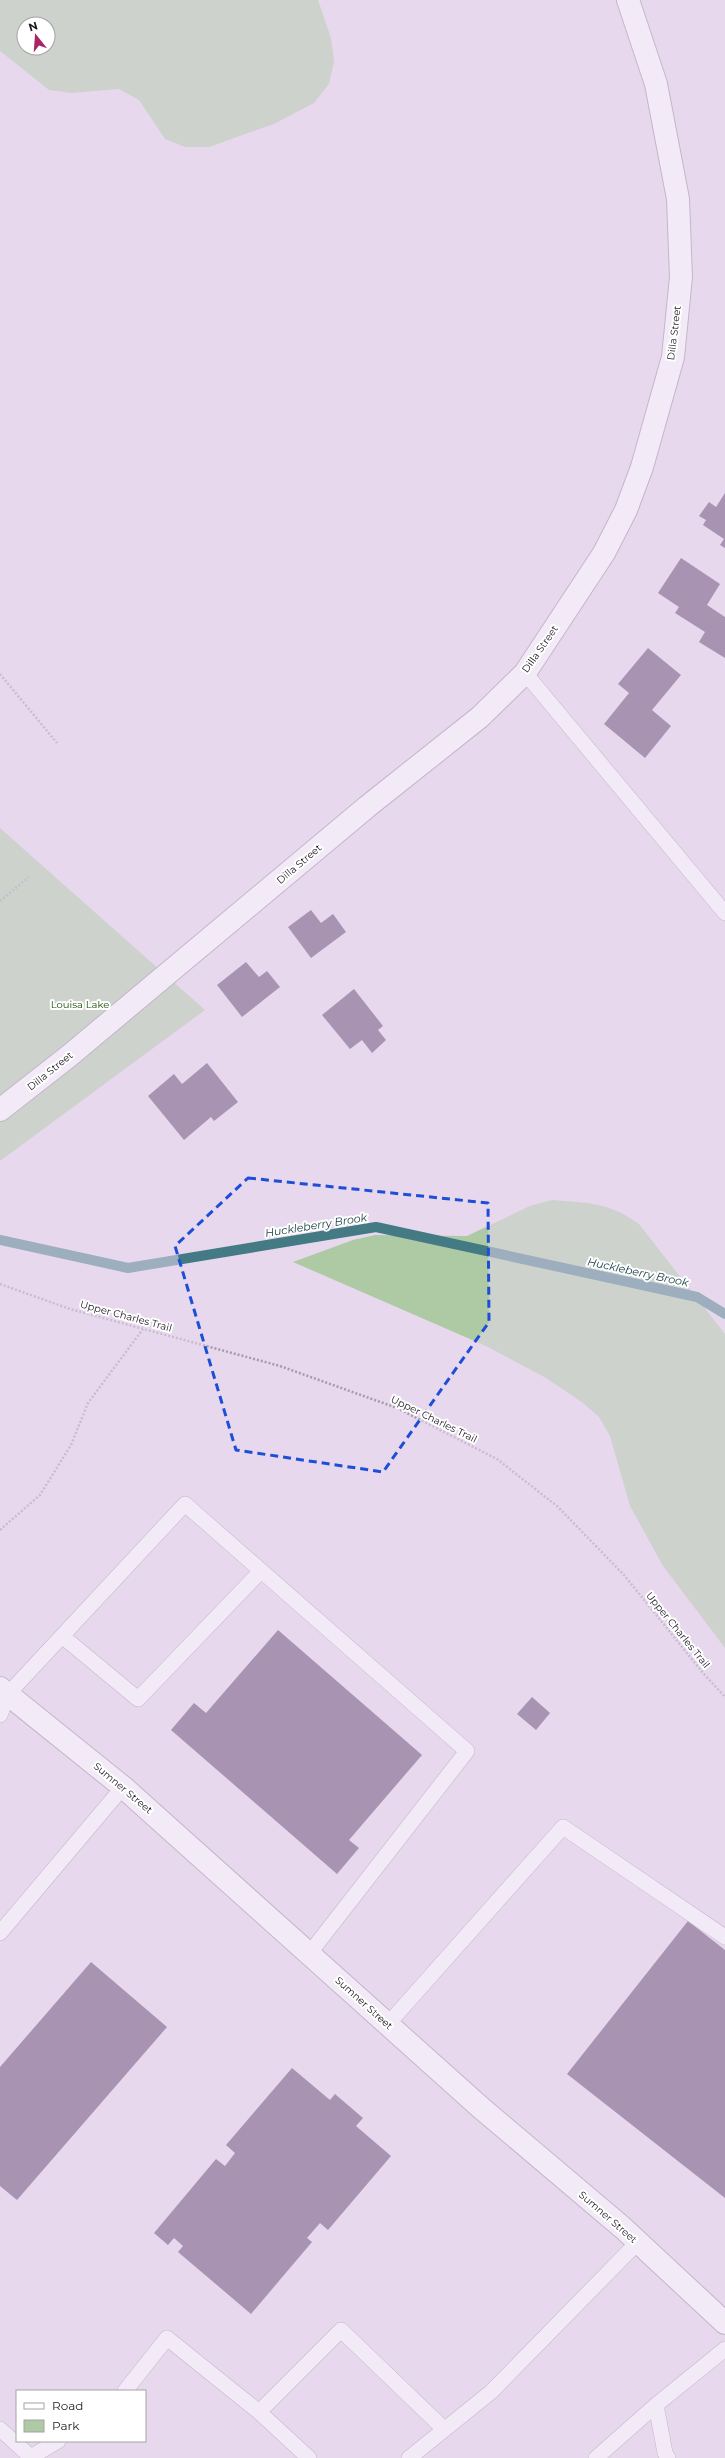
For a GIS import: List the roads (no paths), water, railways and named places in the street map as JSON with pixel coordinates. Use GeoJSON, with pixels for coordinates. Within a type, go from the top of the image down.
{"type":"FeatureCollection","features":[{"type":"Feature","properties":{"kind":"main road","name":"Dilla Street"},"geometry":{"type":"LineString","coordinates":[[0,1110],[74,1051],[368,806],[480,717],[525,673],[581,590],[626,510],[642,467],[672,357],[681,277],[678,199],[656,84],[628,0]]}},
{"type":"Feature","properties":{"kind":"main road","name":"Sumner Street"},"geometry":{"type":"LineString","coordinates":[[4,1691],[123,1787],[480,2107],[638,2242],[725,2322]]}},
{"type":"Feature","properties":{"kind":"lane"},"geometry":{"type":"LineString","coordinates":[[525,673],[725,913]]}},
{"type":"Feature","properties":{"kind":"lane"},"geometry":{"type":"LineString","coordinates":[[0,1715],[4,1691],[62,1636],[185,1504],[467,1752],[309,1954]]}},
{"type":"Feature","properties":{"kind":"lane"},"geometry":{"type":"LineString","coordinates":[[62,1636],[138,1698],[261,1571]]}},
{"type":"Feature","properties":{"kind":"lane"},"geometry":{"type":"LineString","coordinates":[[0,1934],[123,1787]]}},
{"type":"Feature","properties":{"kind":"lane"},"geometry":{"type":"LineString","coordinates":[[388,2024],[563,1827],[725,1937]]}},
{"type":"Feature","properties":{"kind":"lane"},"geometry":{"type":"LineString","coordinates":[[409,2458],[491,2392],[638,2242]]}},
{"type":"Feature","properties":{"kind":"lane"},"geometry":{"type":"LineString","coordinates":[[259,2412],[341,2330],[444,2429]]}},
{"type":"Feature","properties":{"kind":"lane"},"geometry":{"type":"LineString","coordinates":[[126,2390],[167,2338],[259,2412],[309,2458]]}},
{"type":"Feature","properties":{"kind":"lane"},"geometry":{"type":"LineString","coordinates":[[596,2458],[656,2404],[725,2349]]}},
{"type":"Feature","properties":{"kind":"lane"},"geometry":{"type":"LineString","coordinates":[[656,2404],[665,2453],[668,2458]]}},
{"type":"Feature","properties":{"kind":"lane"},"geometry":{"type":"LineString","coordinates":[[0,2429],[30,2457],[56,2442]]}},
{"type":"Feature","properties":{"kind":"waterway","name":"Huckleberry Brook"},"geometry":{"type":"LineString","coordinates":[[0,1240],[128,1268],[376,1227],[697,1297],[725,1314]]}},
{"type":"Feature","properties":{"kind":"park label","name":"Louisa Lake"},"geometry":{"type":"Point","coordinates":[80,1004]}}]}
